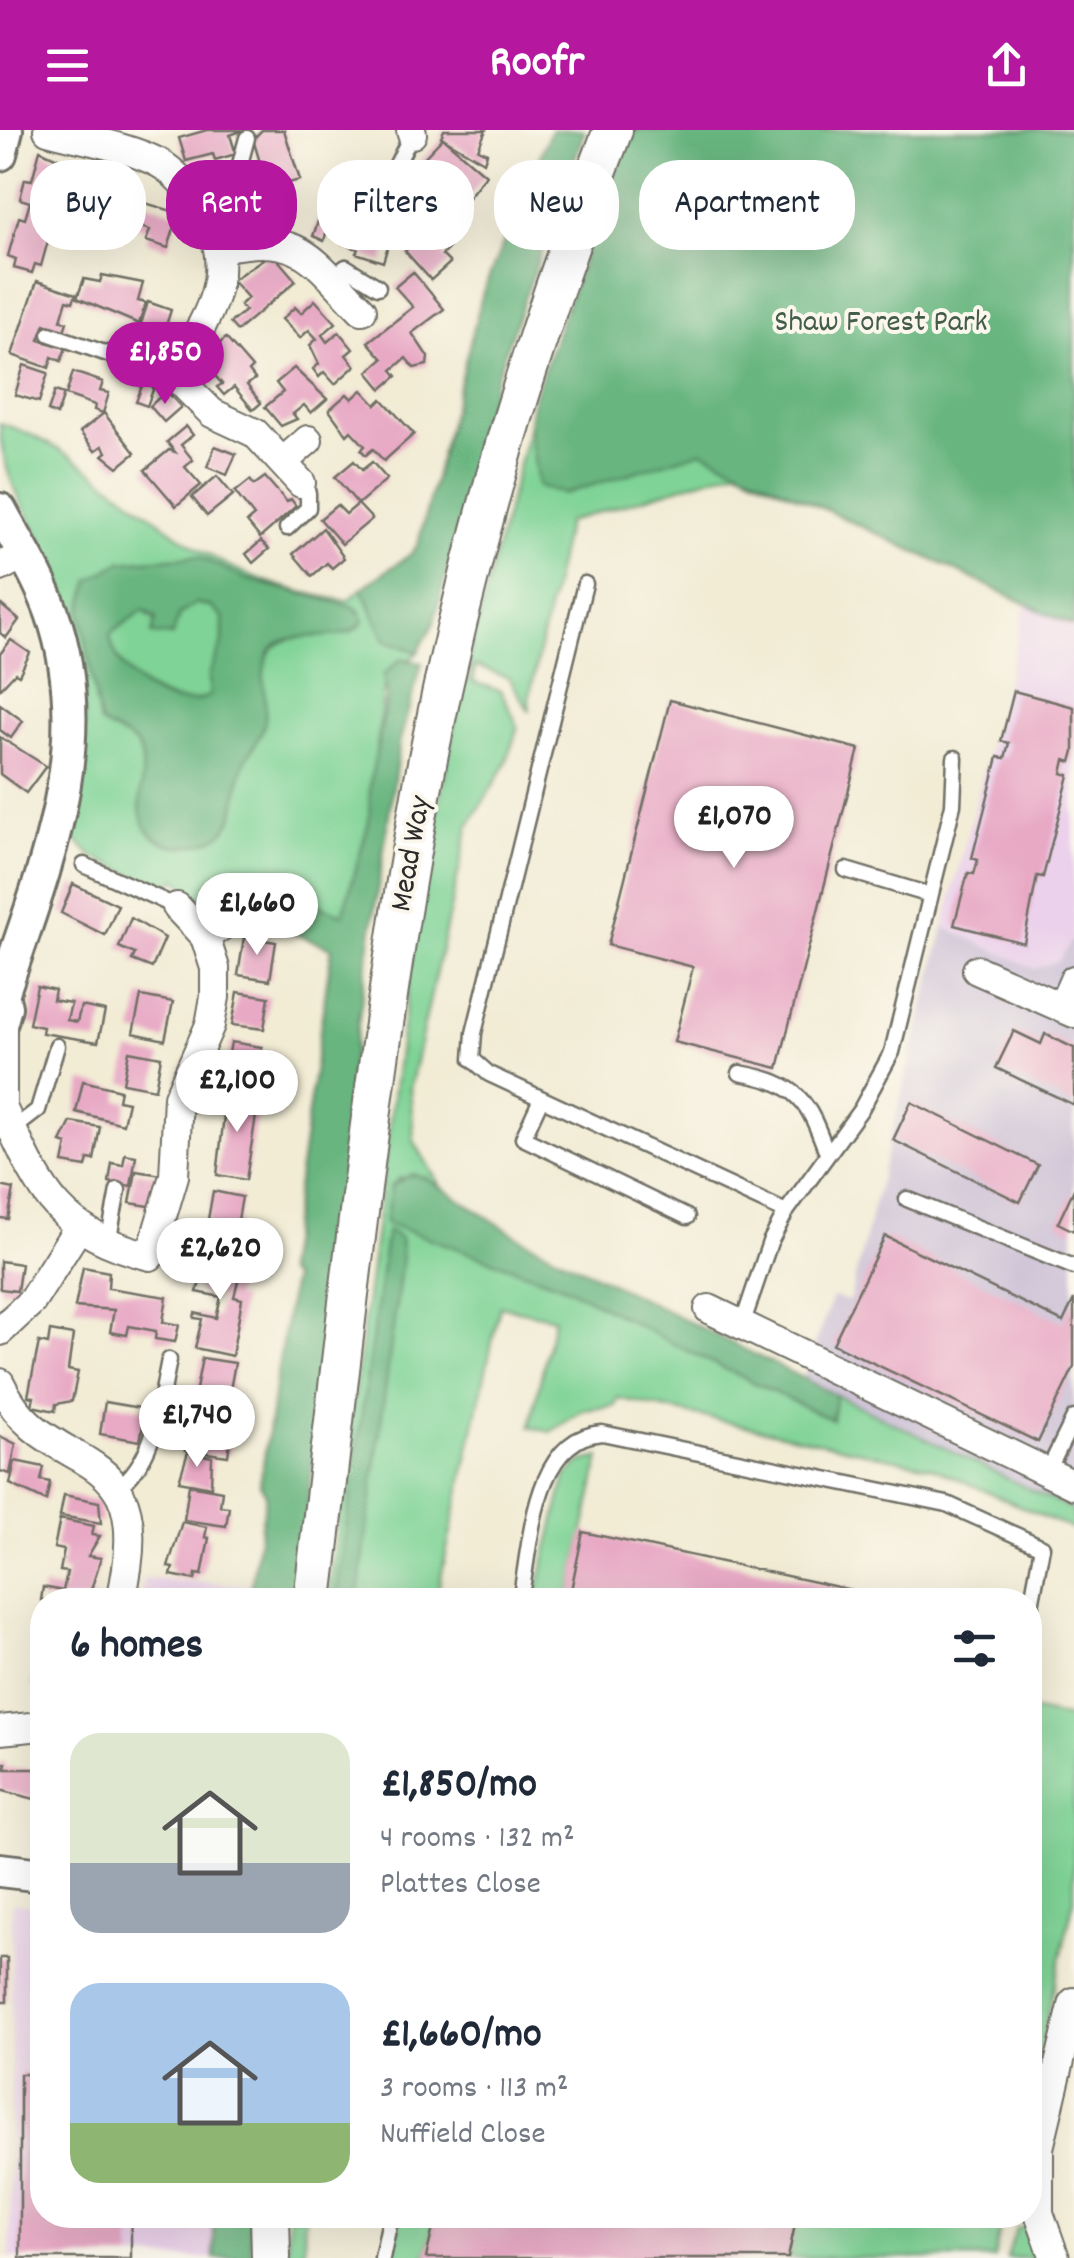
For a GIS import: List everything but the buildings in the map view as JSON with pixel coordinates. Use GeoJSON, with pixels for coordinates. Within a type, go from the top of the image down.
{"type":"FeatureCollection","features":[{"type":"Feature","properties":{"kind":"main road","name":"Mead Way"},"geometry":{"type":"LineString","coordinates":[[316,1588],[398,942],[429,754],[514,417],[580,213],[613,130]]}},
{"type":"Feature","properties":{"kind":"main road"},"geometry":{"type":"LineString","coordinates":[[270,2228],[270,2258]]}},
{"type":"Feature","properties":{"kind":"street"},"geometry":{"type":"LineString","coordinates":[[0,154],[6,130]]}},
{"type":"Feature","properties":{"kind":"street"},"geometry":{"type":"LineString","coordinates":[[48,130],[87,135],[154,161],[166,172]]}},
{"type":"Feature","properties":{"kind":"street"},"geometry":{"type":"LineString","coordinates":[[297,249],[331,278],[370,298]]}},
{"type":"Feature","properties":{"kind":"street"},"geometry":{"type":"LineString","coordinates":[[170,376],[205,323],[219,277],[220,250]]}},
{"type":"Feature","properties":{"kind":"street"},"geometry":{"type":"LineString","coordinates":[[122,360],[170,376],[212,413],[255,432],[292,472],[308,440]]}},
{"type":"Feature","properties":{"kind":"street"},"geometry":{"type":"LineString","coordinates":[[0,510],[12,560],[53,615],[69,704],[66,785],[1,1006],[5,1112],[44,1189],[78,1228],[108,1244],[162,1258],[174,1176],[178,1097],[214,1011],[214,968],[205,937],[177,907]]}},
{"type":"Feature","properties":{"kind":"street"},"geometry":{"type":"LineString","coordinates":[[0,927],[38,887]]}},
{"type":"Feature","properties":{"kind":"street"},"geometry":{"type":"LineString","coordinates":[[205,937],[229,921]]}},
{"type":"Feature","properties":{"kind":"street"},"geometry":{"type":"LineString","coordinates":[[977,970],[1068,1010],[1074,980]]}},
{"type":"Feature","properties":{"kind":"street"},"geometry":{"type":"LineString","coordinates":[[0,1331],[43,1286],[78,1228]]}},
{"type":"Feature","properties":{"kind":"street"},"geometry":{"type":"LineString","coordinates":[[709,1309],[1074,1485]]}},
{"type":"Feature","properties":{"kind":"street"},"geometry":{"type":"LineString","coordinates":[[0,1382],[28,1424],[94,1462],[118,1488],[128,1531],[122,1588]]}},
{"type":"Feature","properties":{"kind":"street"},"geometry":{"type":"LineString","coordinates":[[0,1730],[30,1727]]}},
{"type":"Feature","properties":{"kind":"street"},"geometry":{"type":"LineString","coordinates":[[0,1870],[30,1874]]}},
{"type":"Feature","properties":{"kind":"street"},"geometry":{"type":"LineString","coordinates":[[1042,2135],[1074,2002]]}},
{"type":"Feature","properties":{"kind":"street"},"geometry":{"type":"LineString","coordinates":[[1042,2207],[1055,2258]]}},
{"type":"Feature","properties":{"kind":"street"},"geometry":{"type":"LineString","coordinates":[[1045,2225],[1074,2248]]}},
{"type":"Feature","properties":{"kind":"lane"},"geometry":{"type":"LineString","coordinates":[[398,160],[411,132]]}},
{"type":"Feature","properties":{"kind":"lane"},"geometry":{"type":"LineString","coordinates":[[241,160],[247,138]]}},
{"type":"Feature","properties":{"kind":"lane"},"geometry":{"type":"LineString","coordinates":[[50,334],[122,360]]}},
{"type":"Feature","properties":{"kind":"lane"},"geometry":{"type":"LineString","coordinates":[[288,528],[308,508],[308,493],[292,472]]}},
{"type":"Feature","properties":{"kind":"lane"},"geometry":{"type":"LineString","coordinates":[[584,584],[470,1051],[472,1060],[489,1074],[786,1212]]}},
{"type":"Feature","properties":{"kind":"lane"},"geometry":{"type":"LineString","coordinates":[[742,1325],[770,1242],[786,1212],[862,1110],[892,1052],[953,805],[955,758]]}},
{"type":"Feature","properties":{"kind":"lane"},"geometry":{"type":"LineString","coordinates":[[84,865],[177,907]]}},
{"type":"Feature","properties":{"kind":"lane"},"geometry":{"type":"LineString","coordinates":[[846,870],[930,895]]}},
{"type":"Feature","properties":{"kind":"lane"},"geometry":{"type":"LineString","coordinates":[[5,1112],[38,1110],[57,1046]]}},
{"type":"Feature","properties":{"kind":"lane"},"geometry":{"type":"LineString","coordinates":[[740,1073],[794,1091],[806,1102],[828,1154]]}},
{"type":"Feature","properties":{"kind":"lane"},"geometry":{"type":"LineString","coordinates":[[541,1099],[523,1138],[687,1217]]}},
{"type":"Feature","properties":{"kind":"lane"},"geometry":{"type":"LineString","coordinates":[[108,1244],[118,1190]]}},
{"type":"Feature","properties":{"kind":"lane"},"geometry":{"type":"LineString","coordinates":[[907,1199],[1074,1267]]}},
{"type":"Feature","properties":{"kind":"lane"},"geometry":{"type":"LineString","coordinates":[[118,1488],[137,1471],[149,1448],[169,1360]]}},
{"type":"Feature","properties":{"kind":"lane"},"geometry":{"type":"LineString","coordinates":[[1047,1473],[1074,1418]]}},
{"type":"Feature","properties":{"kind":"lane"},"geometry":{"type":"LineString","coordinates":[[523,1588],[552,1465],[572,1440],[602,1433],[947,1504],[1042,1548],[1034,1588]]}},
{"type":"Feature","properties":{"kind":"lane"},"geometry":{"type":"LineString","coordinates":[[382,2258],[388,2228]]}},
{"type":"Feature","properties":{"kind":"shaded area"},"geometry":{"type":"Polygon","coordinates":[[[1026,605],[1074,626],[1074,938],[1058,961],[1035,969],[944,927],[1026,605]]]}},
{"type":"Feature","properties":{"kind":"shaded area"},"geometry":{"type":"Polygon","coordinates":[[[944,927],[1035,969],[1058,961],[1074,938],[1074,1511],[803,1378],[832,1297],[849,1301],[944,927]]]}},
{"type":"Feature","properties":{"kind":"shaded area"},"geometry":{"type":"Polygon","coordinates":[[[144,1579],[250,1585],[250,1588],[142,1588],[144,1579]]]}},
{"type":"Feature","properties":{"kind":"shaded area"},"geometry":{"type":"Polygon","coordinates":[[[12,1902],[30,1905],[30,2228],[244,2228],[243,2258],[10,2258],[12,1902]]]}},
{"type":"Feature","properties":{"kind":"green space"},"geometry":{"type":"Polygon","coordinates":[[[551,130],[585,130],[574,160],[538,160],[551,130]]]}},
{"type":"Feature","properties":{"kind":"green space","name":"Shaw Forest Park"},"geometry":{"type":"Polygon","coordinates":[[[629,130],[1074,130],[1074,626],[702,451],[564,494],[538,486],[529,426],[532,402],[586,250],[619,250],[618,160],[629,130]]]}},
{"type":"Feature","properties":{"kind":"green space"},"geometry":{"type":"Polygon","coordinates":[[[1074,130],[1074,626],[738,469],[567,522],[529,699],[530,712],[509,678],[476,666],[473,682],[501,691],[518,726],[506,764],[469,825],[410,1088],[414,1141],[442,1189],[426,1178],[400,1178],[391,1186],[386,1223],[564,1286],[681,1348],[831,1419],[836,1395],[1074,1511],[1074,1530],[932,1467],[618,1398],[615,1406],[583,1410],[551,1432],[530,1427],[554,1318],[500,1306],[439,1588],[330,1588],[423,886],[463,680],[468,681],[472,665],[467,663],[529,426],[1074,130]]]}},
{"type":"Feature","properties":{"kind":"green space"},"geometry":{"type":"Polygon","coordinates":[[[501,250],[542,250],[494,383],[434,623],[418,652],[385,640],[362,588],[411,554],[418,544],[483,292],[501,250]]]}},
{"type":"Feature","properties":{"kind":"green space"},"geometry":{"type":"Polygon","coordinates":[[[0,423],[30,434],[85,466],[216,559],[264,581],[348,601],[362,588],[385,640],[418,652],[411,659],[401,659],[384,686],[369,822],[343,915],[228,884],[220,904],[204,903],[176,878],[167,890],[93,857],[70,835],[84,735],[82,670],[68,605],[12,482],[0,423]],[[198,556],[121,562],[81,613],[100,723],[138,748],[143,772],[143,820],[148,831],[168,844],[196,843],[223,831],[229,823],[243,768],[261,731],[263,677],[271,651],[296,638],[351,633],[361,611],[246,579],[198,556]]]}},
{"type":"Feature","properties":{"kind":"green space"},"geometry":{"type":"Polygon","coordinates":[[[198,556],[246,579],[355,607],[364,620],[344,634],[289,639],[269,653],[264,670],[264,727],[245,762],[228,826],[206,842],[176,846],[150,833],[140,809],[142,767],[138,747],[100,723],[81,613],[90,580],[121,562],[198,556]],[[196,603],[179,615],[172,636],[152,634],[156,617],[143,610],[110,634],[114,650],[133,678],[162,697],[195,701],[210,695],[209,675],[223,641],[223,618],[211,607],[196,603]]]}},
{"type":"Feature","properties":{"kind":"green space"},"geometry":{"type":"Polygon","coordinates":[[[196,603],[211,607],[223,618],[223,641],[209,675],[210,695],[179,701],[162,696],[133,677],[122,664],[110,634],[143,610],[172,636],[179,615],[196,603]]]}},
{"type":"Feature","properties":{"kind":"green space"},"geometry":{"type":"Polygon","coordinates":[[[401,659],[422,663],[400,740],[351,1071],[342,1200],[298,1588],[251,1588],[266,1494],[260,1484],[292,1279],[285,1271],[332,948],[220,904],[228,883],[234,882],[276,890],[343,914],[369,822],[370,783],[387,697],[383,675],[401,659]]]}},
{"type":"Feature","properties":{"kind":"green space"},"geometry":{"type":"Polygon","coordinates":[[[412,1174],[426,1178],[517,1236],[836,1395],[832,1420],[681,1348],[564,1286],[385,1223],[391,1186],[412,1174]]]}},
{"type":"Feature","properties":{"kind":"green space"},"geometry":{"type":"Polygon","coordinates":[[[387,1229],[400,1238],[402,1259],[360,1588],[338,1588],[387,1229]]]}},
{"type":"Feature","properties":{"kind":"green space"},"geometry":{"type":"Polygon","coordinates":[[[600,1457],[572,1588],[538,1588],[566,1476],[582,1462],[600,1457]]]}},
{"type":"Feature","properties":{"kind":"green space"},"geometry":{"type":"Polygon","coordinates":[[[1042,1712],[1074,1719],[1074,1899],[1042,2040],[1042,1712]]]}},
{"type":"Feature","properties":{"kind":"green space"},"geometry":{"type":"Polygon","coordinates":[[[214,2228],[250,2228],[252,2258],[214,2258],[214,2228]]]}},
{"type":"Feature","properties":{"kind":"green space"},"geometry":{"type":"Polygon","coordinates":[[[288,2228],[305,2228],[304,2258],[288,2258],[288,2228]]]}},
{"type":"Feature","properties":{"kind":"green space"},"geometry":{"type":"Polygon","coordinates":[[[398,2228],[433,2228],[426,2258],[392,2258],[398,2228]]]}},
{"type":"Feature","properties":{"kind":"green space"},"geometry":{"type":"Polygon","coordinates":[[[794,2228],[1000,2228],[994,2258],[788,2258],[794,2228]]]}},
{"type":"Feature","properties":{"kind":"green space"},"geometry":{"type":"Polygon","coordinates":[[[1030,2228],[1040,2258],[1007,2258],[1016,2229],[1030,2228]]]}}]}
